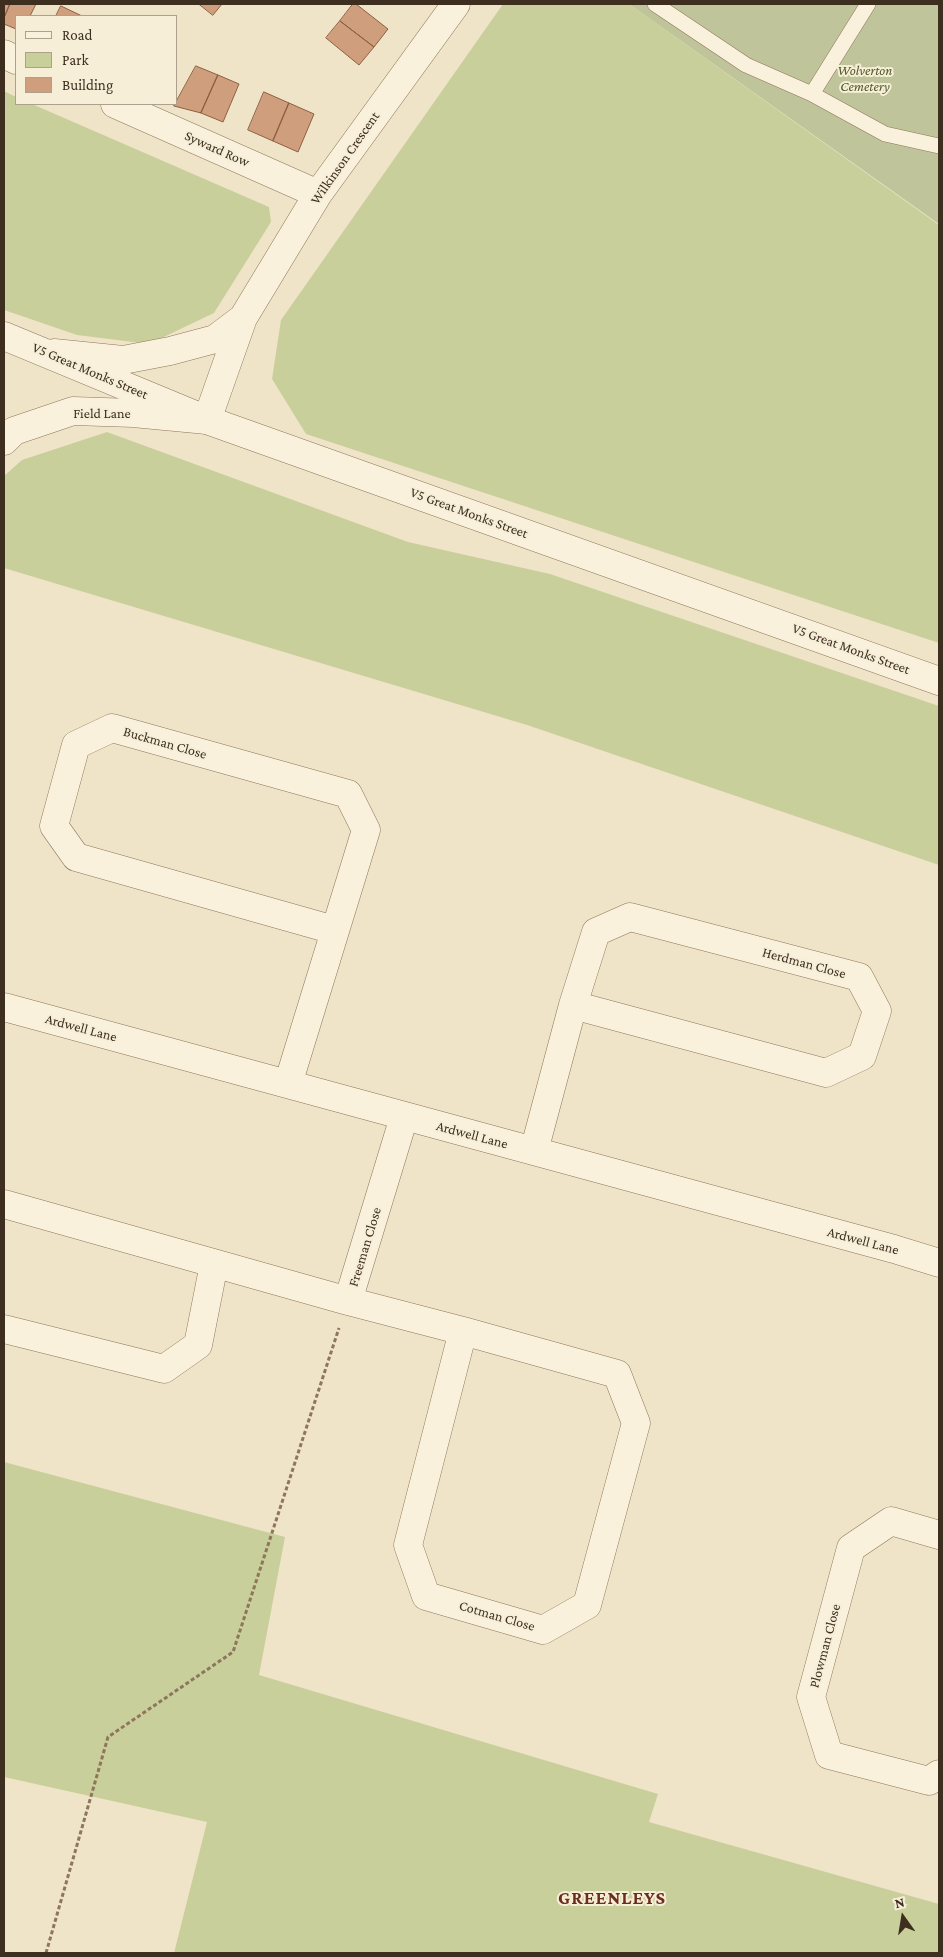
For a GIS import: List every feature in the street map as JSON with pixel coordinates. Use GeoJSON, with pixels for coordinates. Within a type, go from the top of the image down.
{"type":"FeatureCollection","features":[{"type":"Feature","properties":{"kind":"street","name":"Wilkinson Crescent"},"geometry":{"type":"LineString","coordinates":[[207,420],[243,318],[318,194],[456,4]]}},
{"type":"Feature","properties":{"kind":"street","name":"Syward Row"},"geometry":{"type":"LineString","coordinates":[[117,105],[318,194]]}},
{"type":"Feature","properties":{"kind":"street","name":"Wilkinson Crescent"},"geometry":{"type":"LineString","coordinates":[[45,352],[123,360],[170,351],[215,339],[243,318]]}},
{"type":"Feature","properties":{"kind":"street","name":"V5 Great Monks Street"},"geometry":{"type":"LineString","coordinates":[[5,340],[45,352],[207,420],[939,681]]}},
{"type":"Feature","properties":{"kind":"street","name":"Field Lane"},"geometry":{"type":"LineString","coordinates":[[4,441],[14,431],[73,411],[133,413],[207,420]]}},
{"type":"Feature","properties":{"kind":"street","name":"Buckman Close"},"geometry":{"type":"LineString","coordinates":[[288,1084],[366,830],[348,794],[112,728],[76,745],[54,826],[76,857],[334,930]]}},
{"type":"Feature","properties":{"kind":"street","name":"Herdman Close"},"geometry":{"type":"LineString","coordinates":[[534,1151],[573,1005],[596,932],[630,917],[859,977],[877,1011],[862,1056],[826,1073],[573,1005]]}},
{"type":"Feature","properties":{"kind":"street","name":"Ardwell Lane"},"geometry":{"type":"LineString","coordinates":[[4,1007],[884,1246],[939,1263]]}},
{"type":"Feature","properties":{"kind":"street","name":"Freeman Close"},"geometry":{"type":"LineString","coordinates":[[4,1204],[348,1301],[404,1117]]}},
{"type":"Feature","properties":{"kind":"street"},"geometry":{"type":"LineString","coordinates":[[4,1329],[164,1369],[198,1345],[214,1264]]}},
{"type":"Feature","properties":{"kind":"street","name":"Cotman Close"},"geometry":{"type":"LineString","coordinates":[[348,1301],[463,1331],[617,1374],[636,1423],[587,1604],[543,1630],[426,1596],[408,1544],[463,1331]]}},
{"type":"Feature","properties":{"kind":"street","name":"Plowman Close"},"geometry":{"type":"LineString","coordinates":[[939,1535],[892,1521],[851,1548],[811,1697],[829,1755],[929,1782],[939,1774]]}},
{"type":"Feature","properties":{"kind":"lane"},"geometry":{"type":"LineString","coordinates":[[656,4],[746,65],[812,94],[885,134],[939,146]]}},
{"type":"Feature","properties":{"kind":"lane"},"geometry":{"type":"LineString","coordinates":[[812,94],[868,4]]}},
{"type":"Feature","properties":{"kind":"path"},"geometry":{"type":"LineString","coordinates":[[46,1953],[108,1737],[233,1652],[348,1301]]}},
{"type":"Feature","properties":{"kind":"green space"},"geometry":{"type":"Polygon","coordinates":[[[503,4],[629,4],[939,225],[939,643],[306,434],[272,379],[281,320],[503,4]]]}},
{"type":"Feature","properties":{"kind":"green space","name":"Wolverton Cemetery"},"geometry":{"type":"Polygon","coordinates":[[[629,4],[939,4],[939,224],[629,4]]]}},
{"type":"Feature","properties":{"kind":"green space"},"geometry":{"type":"Polygon","coordinates":[[[4,91],[15,96],[15,105],[34,105],[269,207],[271,222],[214,313],[149,344],[77,335],[4,310],[4,91]]]}},
{"type":"Feature","properties":{"kind":"green space"},"geometry":{"type":"Polygon","coordinates":[[[107,432],[408,542],[550,574],[939,706],[939,865],[527,725],[4,568],[4,476],[22,460],[107,432]]]}},
{"type":"Feature","properties":{"kind":"green space"},"geometry":{"type":"Polygon","coordinates":[[[4,1462],[285,1537],[259,1675],[658,1794],[649,1822],[939,1904],[939,1953],[174,1953],[207,1822],[4,1777],[4,1462]]]}},
{"type":"Feature","properties":{"kind":"building"},"geometry":{"type":"Polygon","coordinates":[[[4,4],[10,4],[4,18],[4,4]]]}},
{"type":"Feature","properties":{"kind":"building"},"geometry":{"type":"Polygon","coordinates":[[[10,4],[36,4],[30,15],[15,15],[15,29],[4,24],[4,18],[10,4]]]}},
{"type":"Feature","properties":{"kind":"building"},"geometry":{"type":"Polygon","coordinates":[[[199,4],[222,4],[213,15],[199,4]]]}},
{"type":"Feature","properties":{"kind":"building"},"geometry":{"type":"Polygon","coordinates":[[[353,4],[356,4],[388,29],[374,47],[340,21],[353,4]]]}},
{"type":"Feature","properties":{"kind":"building"},"geometry":{"type":"Polygon","coordinates":[[[61,6],[80,15],[56,15],[61,6]]]}},
{"type":"Feature","properties":{"kind":"building"},"geometry":{"type":"Polygon","coordinates":[[[340,21],[374,47],[359,65],[326,38],[340,21]]]}},
{"type":"Feature","properties":{"kind":"building"},"geometry":{"type":"Polygon","coordinates":[[[196,66],[218,75],[201,113],[174,106],[178,105],[178,99],[196,66]]]}},
{"type":"Feature","properties":{"kind":"building"},"geometry":{"type":"Polygon","coordinates":[[[218,75],[239,84],[223,122],[201,113],[218,75]]]}},
{"type":"Feature","properties":{"kind":"building"},"geometry":{"type":"Polygon","coordinates":[[[264,92],[289,103],[273,141],[248,130],[264,92]]]}},
{"type":"Feature","properties":{"kind":"building"},"geometry":{"type":"Polygon","coordinates":[[[289,103],[314,114],[298,152],[273,141],[289,103]]]}},
{"type":"Feature","properties":{"kind":"district","name":"GREENLEYS"},"geometry":{"type":"Point","coordinates":[612,1898]}}]}
